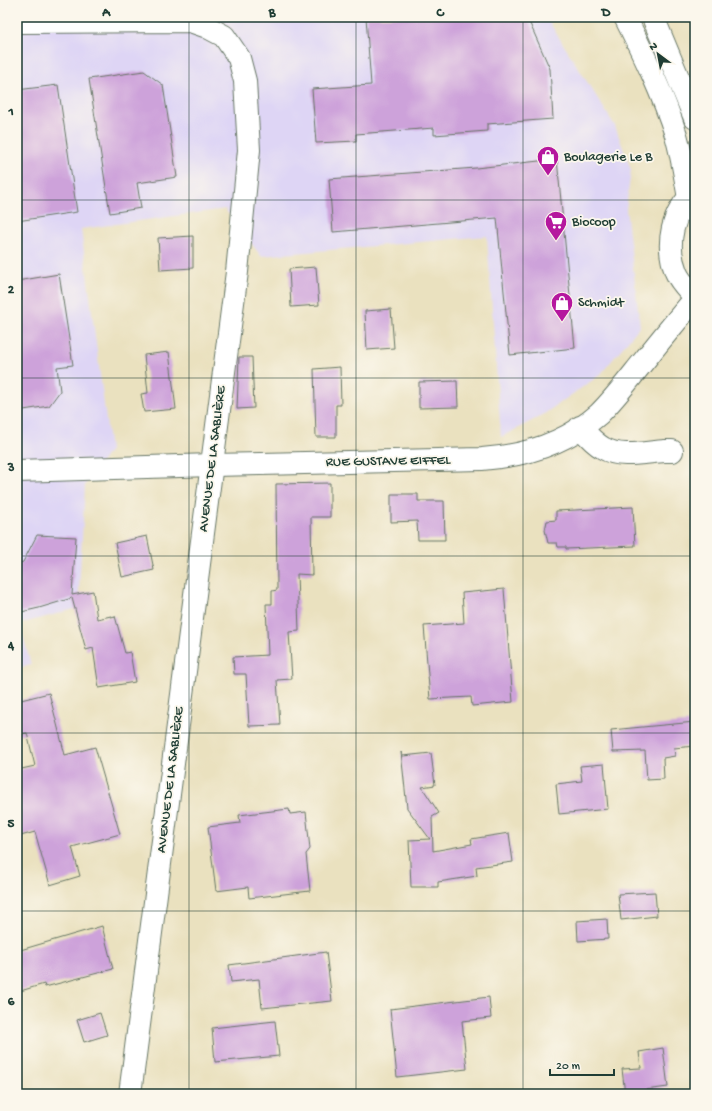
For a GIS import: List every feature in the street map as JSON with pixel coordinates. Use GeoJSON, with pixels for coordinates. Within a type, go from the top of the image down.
{"type":"FeatureCollection","features":[{"type":"Feature","properties":{"kind":"street"},"geometry":{"type":"LineString","coordinates":[[625,17],[652,73],[669,114],[692,195],[679,211],[673,226],[671,249],[677,273],[695,298]]}},
{"type":"Feature","properties":{"kind":"street"},"geometry":{"type":"LineString","coordinates":[[653,17],[695,118]]}},
{"type":"Feature","properties":{"kind":"street","name":"AVENUE DE LA SABLIÈRE"},"geometry":{"type":"LineString","coordinates":[[17,22],[190,21],[207,27],[224,36],[239,58],[245,81],[249,150],[236,280],[130,1094]]}},
{"type":"Feature","properties":{"kind":"street","name":"RUE GUSTAVE EIFFEL"},"geometry":{"type":"LineString","coordinates":[[17,471],[482,459],[506,457],[530,452],[556,442],[599,414],[622,389],[673,323],[695,298]]}},
{"type":"Feature","properties":{"kind":"street"},"geometry":{"type":"LineString","coordinates":[[580,427],[593,441],[604,449],[622,454],[672,451]]}},
{"type":"Feature","properties":{"kind":"shaded area"},"geometry":{"type":"Polygon","coordinates":[[[17,17],[546,17],[615,126],[631,170],[626,209],[640,326],[600,375],[541,416],[501,437],[487,236],[261,256],[225,209],[81,229],[110,450],[85,485],[78,608],[20,624],[31,665],[17,669],[17,17]]]}},
{"type":"Feature","properties":{"kind":"building"},"geometry":{"type":"Polygon","coordinates":[[[366,17],[527,17],[550,69],[553,119],[487,124],[487,131],[434,135],[434,128],[356,134],[356,141],[316,143],[312,89],[371,85],[366,17]]]}},
{"type":"Feature","properties":{"kind":"building"},"geometry":{"type":"Polygon","coordinates":[[[144,71],[163,85],[177,177],[137,183],[141,208],[110,213],[89,79],[144,71]]]}},
{"type":"Feature","properties":{"kind":"building"},"geometry":{"type":"Polygon","coordinates":[[[58,85],[77,212],[17,221],[17,90],[58,85]]]}},
{"type":"Feature","properties":{"kind":"building"},"geometry":{"type":"Polygon","coordinates":[[[557,159],[575,348],[510,355],[497,218],[333,232],[329,179],[476,168],[557,159]]]}},
{"type":"Feature","properties":{"kind":"building"},"geometry":{"type":"Polygon","coordinates":[[[193,236],[193,268],[160,270],[158,238],[193,236]]]}},
{"type":"Feature","properties":{"kind":"building"},"geometry":{"type":"Polygon","coordinates":[[[316,267],[319,305],[291,307],[289,269],[316,267]]]}},
{"type":"Feature","properties":{"kind":"building"},"geometry":{"type":"Polygon","coordinates":[[[59,274],[73,365],[57,367],[60,391],[49,406],[17,411],[17,281],[59,274]]]}},
{"type":"Feature","properties":{"kind":"building"},"geometry":{"type":"Polygon","coordinates":[[[391,309],[394,348],[367,350],[365,311],[391,309]]]}},
{"type":"Feature","properties":{"kind":"building"},"geometry":{"type":"Polygon","coordinates":[[[169,352],[176,409],[144,412],[141,394],[148,393],[144,355],[169,352]]]}},
{"type":"Feature","properties":{"kind":"building"},"geometry":{"type":"Polygon","coordinates":[[[239,357],[252,357],[254,408],[237,409],[239,357]]]}},
{"type":"Feature","properties":{"kind":"building"},"geometry":{"type":"Polygon","coordinates":[[[340,367],[341,405],[336,405],[336,437],[316,437],[314,369],[340,367]]]}},
{"type":"Feature","properties":{"kind":"building"},"geometry":{"type":"Polygon","coordinates":[[[457,381],[458,407],[419,408],[419,382],[457,381]]]}},
{"type":"Feature","properties":{"kind":"building"},"geometry":{"type":"Polygon","coordinates":[[[330,483],[330,517],[311,517],[312,575],[297,574],[299,631],[289,632],[292,679],[277,680],[280,725],[249,726],[246,674],[234,674],[233,657],[268,655],[266,604],[272,604],[272,591],[277,590],[276,484],[330,483]]]}},
{"type":"Feature","properties":{"kind":"building"},"geometry":{"type":"Polygon","coordinates":[[[391,494],[418,494],[418,501],[444,501],[445,540],[418,540],[417,521],[391,522],[391,494]]]}},
{"type":"Feature","properties":{"kind":"building"},"geometry":{"type":"Polygon","coordinates":[[[633,507],[635,546],[566,549],[566,547],[558,547],[557,543],[548,543],[545,530],[547,521],[556,520],[556,511],[633,507]]]}},
{"type":"Feature","properties":{"kind":"building"},"geometry":{"type":"Polygon","coordinates":[[[37,535],[76,537],[72,595],[93,591],[97,619],[115,616],[125,653],[130,652],[135,682],[99,688],[93,648],[86,650],[72,598],[17,613],[17,564],[23,562],[37,535]]]}},
{"type":"Feature","properties":{"kind":"building"},"geometry":{"type":"Polygon","coordinates":[[[147,536],[154,570],[122,577],[115,543],[147,536]]]}},
{"type":"Feature","properties":{"kind":"building"},"geometry":{"type":"Polygon","coordinates":[[[504,589],[513,702],[472,706],[471,697],[430,699],[424,626],[464,623],[462,593],[504,589]]]}},
{"type":"Feature","properties":{"kind":"building"},"geometry":{"type":"Polygon","coordinates":[[[49,693],[65,755],[95,747],[120,834],[72,847],[80,876],[50,885],[35,832],[17,837],[17,770],[35,766],[27,733],[17,735],[17,701],[49,693]]]}},
{"type":"Feature","properties":{"kind":"building"},"geometry":{"type":"Polygon","coordinates":[[[695,722],[695,746],[674,748],[675,756],[663,758],[664,779],[647,780],[645,751],[613,752],[611,730],[695,722]]]}},
{"type":"Feature","properties":{"kind":"building"},"geometry":{"type":"Polygon","coordinates":[[[401,752],[403,756],[431,753],[435,785],[422,787],[439,813],[432,817],[433,851],[472,844],[471,839],[509,833],[513,862],[476,867],[477,876],[438,882],[438,887],[411,887],[409,840],[430,839],[407,808],[401,752]]]}},
{"type":"Feature","properties":{"kind":"building"},"geometry":{"type":"Polygon","coordinates":[[[604,764],[608,809],[559,814],[556,784],[582,781],[580,766],[604,764]]]}},
{"type":"Feature","properties":{"kind":"building"},"geometry":{"type":"Polygon","coordinates":[[[289,809],[290,814],[306,812],[310,849],[306,854],[310,891],[249,898],[248,887],[216,891],[208,827],[240,823],[239,815],[289,809]]]}},
{"type":"Feature","properties":{"kind":"building"},"geometry":{"type":"Polygon","coordinates":[[[655,892],[657,916],[621,920],[618,894],[655,892]]]}},
{"type":"Feature","properties":{"kind":"building"},"geometry":{"type":"Polygon","coordinates":[[[607,919],[608,939],[578,941],[577,921],[607,919]]]}},
{"type":"Feature","properties":{"kind":"building"},"geometry":{"type":"Polygon","coordinates":[[[102,926],[113,969],[45,987],[44,984],[17,992],[17,951],[102,926]]]}},
{"type":"Feature","properties":{"kind":"building"},"geometry":{"type":"Polygon","coordinates":[[[326,952],[332,1001],[262,1008],[259,979],[231,982],[229,965],[326,952]]]}},
{"type":"Feature","properties":{"kind":"building"},"geometry":{"type":"Polygon","coordinates":[[[489,997],[491,1018],[462,1021],[467,1069],[397,1077],[390,1009],[489,997]]]}},
{"type":"Feature","properties":{"kind":"building"},"geometry":{"type":"Polygon","coordinates":[[[100,1013],[107,1035],[84,1042],[77,1020],[100,1013]]]}},
{"type":"Feature","properties":{"kind":"building"},"geometry":{"type":"Polygon","coordinates":[[[275,1021],[279,1056],[215,1062],[212,1028],[275,1021]]]}},
{"type":"Feature","properties":{"kind":"building"},"geometry":{"type":"Polygon","coordinates":[[[663,1048],[668,1087],[645,1090],[645,1094],[625,1094],[622,1069],[641,1068],[639,1052],[663,1048]]]}},
{"type":"Feature","properties":{"kind":"place","name":"Boulagerie Le B"},"geometry":{"type":"Point","coordinates":[548,176]}},
{"type":"Feature","properties":{"kind":"place","name":"Biocoop"},"geometry":{"type":"Point","coordinates":[556,242]}},
{"type":"Feature","properties":{"kind":"place","name":"Schmidt"},"geometry":{"type":"Point","coordinates":[562,322]}}]}
